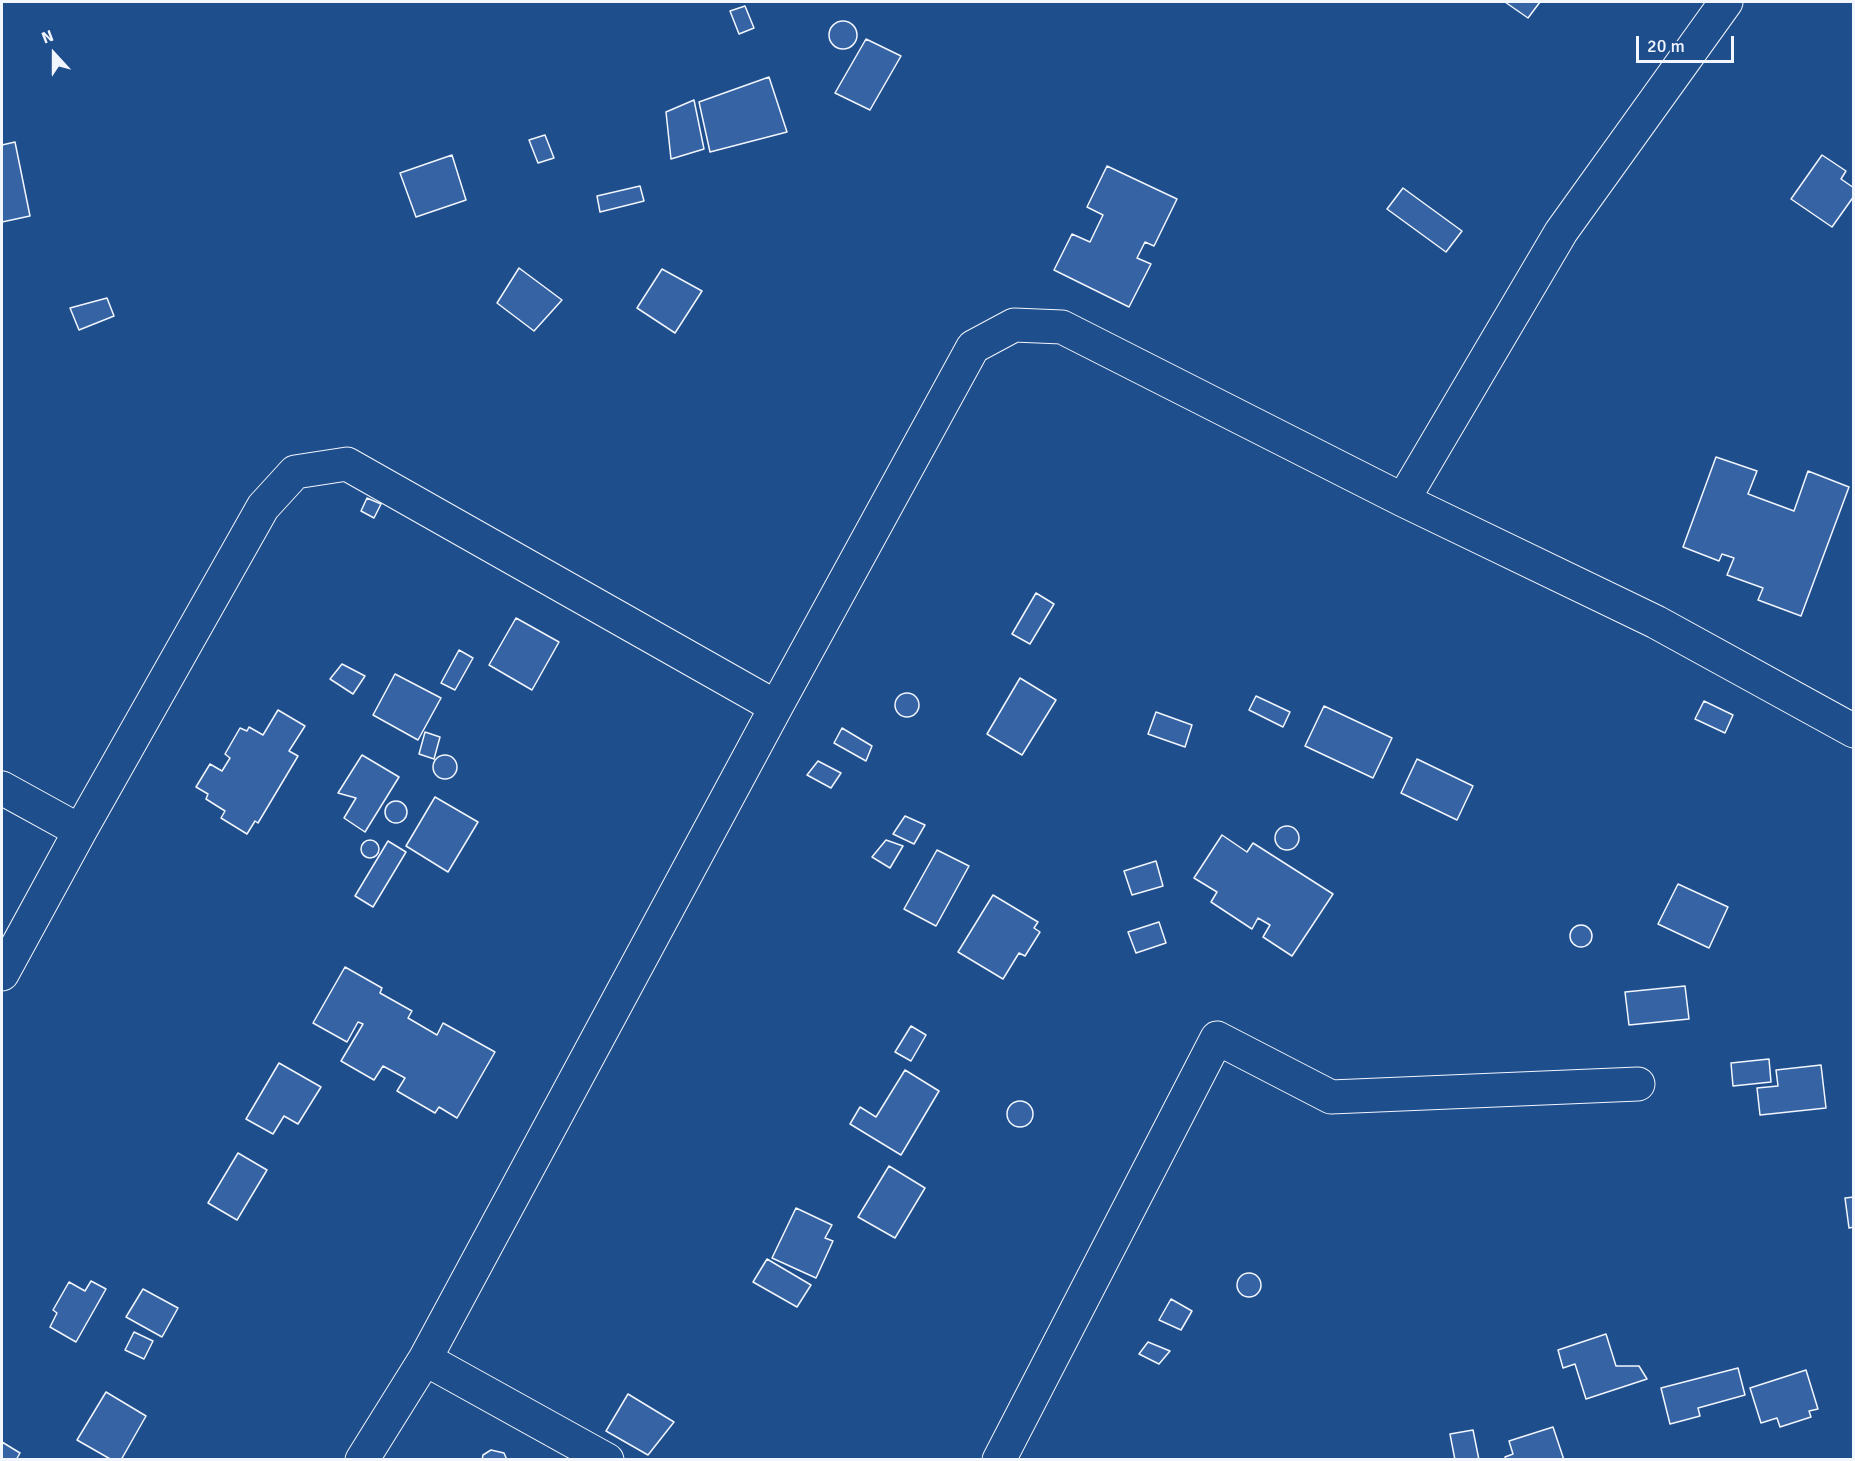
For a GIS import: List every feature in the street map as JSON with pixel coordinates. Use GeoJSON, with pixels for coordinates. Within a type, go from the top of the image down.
{"type":"FeatureCollection","features":[{"type":"Feature","properties":{"kind":"street"},"geometry":{"type":"LineString","coordinates":[[1403,500],[1561,232],[1726,2]]}},
{"type":"Feature","properties":{"kind":"street"},"geometry":{"type":"LineString","coordinates":[[362,1460],[425,1359],[776,707],[973,347],[1014,325],[1062,327],[1403,500],[1656,622],[1854,731]]}},
{"type":"Feature","properties":{"kind":"street"},"geometry":{"type":"LineString","coordinates":[[2,974],[262,507],[295,472],[347,464],[776,707]]}},
{"type":"Feature","properties":{"kind":"street"},"geometry":{"type":"LineString","coordinates":[[2,788],[80,831]]}},
{"type":"Feature","properties":{"kind":"street"},"geometry":{"type":"LineString","coordinates":[[999,1460],[1217,1038],[1331,1097],[1638,1084]]}},
{"type":"Feature","properties":{"kind":"street"},"geometry":{"type":"LineString","coordinates":[[425,1359],[607,1460]]}},
{"type":"Feature","properties":{"kind":"building"},"geometry":{"type":"Polygon","coordinates":[[[1505,2],[1540,2],[1528,18],[1505,2]]]}},
{"type":"Feature","properties":{"kind":"building"},"geometry":{"type":"Polygon","coordinates":[[[745,6],[754,28],[739,34],[730,11],[745,6]]]}},
{"type":"Feature","properties":{"kind":"building"},"geometry":{"type":"Polygon","coordinates":[[[843,21],[853,25],[857,35],[853,45],[843,49],[833,45],[829,35],[833,25],[843,21]]]}},
{"type":"Feature","properties":{"kind":"building"},"geometry":{"type":"Polygon","coordinates":[[[866,39],[901,56],[870,110],[835,93],[866,39]]]}},
{"type":"Feature","properties":{"kind":"building"},"geometry":{"type":"Polygon","coordinates":[[[769,77],[787,132],[710,152],[699,102],[769,77]]]}},
{"type":"Feature","properties":{"kind":"building"},"geometry":{"type":"Polygon","coordinates":[[[694,100],[704,149],[671,159],[666,112],[694,100]]]}},
{"type":"Feature","properties":{"kind":"building"},"geometry":{"type":"Polygon","coordinates":[[[545,135],[554,158],[538,163],[529,140],[545,135]]]}},
{"type":"Feature","properties":{"kind":"building"},"geometry":{"type":"Polygon","coordinates":[[[15,142],[30,216],[2,222],[2,145],[15,142]]]}},
{"type":"Feature","properties":{"kind":"building"},"geometry":{"type":"Polygon","coordinates":[[[452,155],[466,200],[416,217],[400,173],[452,155]]]}},
{"type":"Feature","properties":{"kind":"building"},"geometry":{"type":"Polygon","coordinates":[[[1822,155],[1846,171],[1841,179],[1854,188],[1854,196],[1832,227],[1791,199],[1822,155]]]}},
{"type":"Feature","properties":{"kind":"building"},"geometry":{"type":"Polygon","coordinates":[[[1107,166],[1177,199],[1154,246],[1145,242],[1137,258],[1151,264],[1129,307],[1054,270],[1072,234],[1090,242],[1103,215],[1087,207],[1107,166]]]}},
{"type":"Feature","properties":{"kind":"building"},"geometry":{"type":"Polygon","coordinates":[[[640,186],[644,201],[600,212],[597,196],[640,186]]]}},
{"type":"Feature","properties":{"kind":"building"},"geometry":{"type":"Polygon","coordinates":[[[1403,188],[1462,231],[1446,252],[1387,209],[1403,188]]]}},
{"type":"Feature","properties":{"kind":"building"},"geometry":{"type":"Polygon","coordinates":[[[519,268],[562,300],[534,331],[497,303],[519,268]]]}},
{"type":"Feature","properties":{"kind":"building"},"geometry":{"type":"Polygon","coordinates":[[[662,269],[702,291],[675,333],[637,308],[662,269]]]}},
{"type":"Feature","properties":{"kind":"building"},"geometry":{"type":"Polygon","coordinates":[[[107,298],[114,316],[79,330],[70,308],[107,298]]]}},
{"type":"Feature","properties":{"kind":"building"},"geometry":{"type":"Polygon","coordinates":[[[1716,457],[1757,471],[1748,494],[1794,511],[1808,471],[1849,487],[1801,616],[1758,600],[1763,588],[1727,575],[1734,558],[1722,554],[1719,561],[1683,547],[1716,457]]]}},
{"type":"Feature","properties":{"kind":"building"},"geometry":{"type":"Polygon","coordinates":[[[367,498],[381,504],[374,518],[361,511],[367,498]]]}},
{"type":"Feature","properties":{"kind":"building"},"geometry":{"type":"Polygon","coordinates":[[[1036,593],[1054,604],[1030,644],[1012,634],[1036,593]]]}},
{"type":"Feature","properties":{"kind":"building"},"geometry":{"type":"Polygon","coordinates":[[[516,618],[559,642],[532,690],[489,665],[516,618]]]}},
{"type":"Feature","properties":{"kind":"building"},"geometry":{"type":"Polygon","coordinates":[[[459,650],[473,658],[455,690],[441,683],[459,650]]]}},
{"type":"Feature","properties":{"kind":"building"},"geometry":{"type":"Polygon","coordinates":[[[342,664],[365,676],[353,694],[330,679],[342,664]]]}},
{"type":"Feature","properties":{"kind":"building"},"geometry":{"type":"Polygon","coordinates":[[[395,674],[441,698],[418,740],[373,715],[395,674]]]}},
{"type":"Feature","properties":{"kind":"building"},"geometry":{"type":"Polygon","coordinates":[[[1020,678],[1056,700],[1022,755],[987,734],[1020,678]]]}},
{"type":"Feature","properties":{"kind":"building"},"geometry":{"type":"Polygon","coordinates":[[[907,693],[915,697],[919,705],[915,713],[907,717],[899,713],[895,705],[899,697],[907,693]]]}},
{"type":"Feature","properties":{"kind":"building"},"geometry":{"type":"Polygon","coordinates":[[[1256,696],[1290,712],[1283,727],[1249,710],[1256,696]]]}},
{"type":"Feature","properties":{"kind":"building"},"geometry":{"type":"Polygon","coordinates":[[[1704,701],[1733,715],[1725,733],[1695,719],[1704,701]]]}},
{"type":"Feature","properties":{"kind":"building"},"geometry":{"type":"Polygon","coordinates":[[[1324,706],[1392,738],[1373,778],[1305,746],[1324,706]]]}},
{"type":"Feature","properties":{"kind":"building"},"geometry":{"type":"Polygon","coordinates":[[[278,710],[305,726],[289,751],[298,756],[258,823],[255,821],[247,834],[221,818],[225,811],[206,799],[208,794],[196,787],[210,764],[222,771],[230,758],[225,754],[240,728],[247,731],[249,727],[263,735],[278,710]]]}},
{"type":"Feature","properties":{"kind":"building"},"geometry":{"type":"Polygon","coordinates":[[[1156,712],[1192,725],[1185,747],[1148,734],[1156,712]]]}},
{"type":"Feature","properties":{"kind":"building"},"geometry":{"type":"Polygon","coordinates":[[[842,728],[872,746],[866,761],[834,743],[842,728]]]}},
{"type":"Feature","properties":{"kind":"building"},"geometry":{"type":"Polygon","coordinates":[[[425,732],[440,737],[434,759],[419,754],[425,732]]]}},
{"type":"Feature","properties":{"kind":"building"},"geometry":{"type":"Polygon","coordinates":[[[362,755],[399,777],[365,832],[344,818],[356,798],[338,793],[362,755]]]}},
{"type":"Feature","properties":{"kind":"building"},"geometry":{"type":"Polygon","coordinates":[[[445,755],[453,759],[457,767],[453,775],[445,779],[437,775],[433,767],[437,759],[445,755]]]}},
{"type":"Feature","properties":{"kind":"building"},"geometry":{"type":"Polygon","coordinates":[[[1417,759],[1473,786],[1457,820],[1401,793],[1417,759]]]}},
{"type":"Feature","properties":{"kind":"building"},"geometry":{"type":"Polygon","coordinates":[[[818,761],[841,773],[831,788],[807,775],[818,761]]]}},
{"type":"Feature","properties":{"kind":"building"},"geometry":{"type":"Polygon","coordinates":[[[435,797],[478,822],[448,872],[406,846],[435,797]]]}},
{"type":"Feature","properties":{"kind":"building"},"geometry":{"type":"Polygon","coordinates":[[[396,801],[406,808],[407,812],[400,822],[396,823],[386,816],[385,812],[392,802],[396,801]]]}},
{"type":"Feature","properties":{"kind":"building"},"geometry":{"type":"Polygon","coordinates":[[[905,816],[925,825],[914,844],[893,834],[905,816]]]}},
{"type":"Feature","properties":{"kind":"building"},"geometry":{"type":"Polygon","coordinates":[[[1287,826],[1295,830],[1299,838],[1295,846],[1287,850],[1279,846],[1275,838],[1279,830],[1287,826]]]}},
{"type":"Feature","properties":{"kind":"building"},"geometry":{"type":"Polygon","coordinates":[[[1222,835],[1247,852],[1253,843],[1333,894],[1292,956],[1263,937],[1270,925],[1258,918],[1252,929],[1211,902],[1217,892],[1194,878],[1222,835]]]}},
{"type":"Feature","properties":{"kind":"building"},"geometry":{"type":"Polygon","coordinates":[[[366,840],[374,840],[379,845],[377,856],[366,858],[361,853],[361,845],[366,840]]]}},
{"type":"Feature","properties":{"kind":"building"},"geometry":{"type":"Polygon","coordinates":[[[886,840],[903,846],[890,868],[872,857],[886,840]]]}},
{"type":"Feature","properties":{"kind":"building"},"geometry":{"type":"Polygon","coordinates":[[[388,841],[406,852],[373,907],[355,896],[388,841]]]}},
{"type":"Feature","properties":{"kind":"building"},"geometry":{"type":"Polygon","coordinates":[[[937,850],[969,866],[936,926],[904,909],[937,850]]]}},
{"type":"Feature","properties":{"kind":"building"},"geometry":{"type":"Polygon","coordinates":[[[1156,861],[1163,886],[1132,895],[1124,871],[1156,861]]]}},
{"type":"Feature","properties":{"kind":"building"},"geometry":{"type":"Polygon","coordinates":[[[1678,884],[1728,907],[1709,948],[1658,924],[1678,884]]]}},
{"type":"Feature","properties":{"kind":"building"},"geometry":{"type":"Polygon","coordinates":[[[993,895],[1038,922],[1034,928],[1040,932],[1025,956],[1019,953],[1003,979],[958,952],[993,895]]]}},
{"type":"Feature","properties":{"kind":"building"},"geometry":{"type":"Polygon","coordinates":[[[1159,922],[1166,943],[1136,953],[1128,932],[1159,922]]]}},
{"type":"Feature","properties":{"kind":"building"},"geometry":{"type":"Polygon","coordinates":[[[1581,925],[1589,928],[1592,936],[1589,944],[1581,947],[1573,944],[1570,936],[1573,928],[1581,925]]]}},
{"type":"Feature","properties":{"kind":"building"},"geometry":{"type":"Polygon","coordinates":[[[345,967],[382,988],[380,993],[412,1011],[408,1018],[437,1035],[443,1023],[495,1052],[457,1118],[439,1107],[435,1113],[397,1091],[405,1078],[383,1066],[374,1080],[341,1061],[363,1024],[358,1022],[347,1042],[313,1023],[345,967]]]}},
{"type":"Feature","properties":{"kind":"building"},"geometry":{"type":"Polygon","coordinates":[[[1685,986],[1689,1019],[1629,1025],[1625,992],[1685,986]]]}},
{"type":"Feature","properties":{"kind":"building"},"geometry":{"type":"Polygon","coordinates":[[[911,1026],[926,1035],[911,1061],[895,1052],[911,1026]]]}},
{"type":"Feature","properties":{"kind":"building"},"geometry":{"type":"Polygon","coordinates":[[[1769,1059],[1771,1082],[1733,1086],[1731,1063],[1769,1059]]]}},
{"type":"Feature","properties":{"kind":"building"},"geometry":{"type":"Polygon","coordinates":[[[279,1063],[321,1087],[298,1124],[284,1116],[273,1134],[246,1119],[279,1063]]]}},
{"type":"Feature","properties":{"kind":"building"},"geometry":{"type":"Polygon","coordinates":[[[1821,1065],[1826,1108],[1760,1115],[1757,1088],[1778,1086],[1776,1070],[1821,1065]]]}},
{"type":"Feature","properties":{"kind":"building"},"geometry":{"type":"Polygon","coordinates":[[[905,1070],[939,1091],[901,1155],[850,1124],[860,1107],[876,1117],[905,1070]]]}},
{"type":"Feature","properties":{"kind":"building"},"geometry":{"type":"Polygon","coordinates":[[[1020,1101],[1029,1105],[1033,1114],[1029,1123],[1020,1127],[1011,1123],[1007,1114],[1011,1105],[1020,1101]]]}},
{"type":"Feature","properties":{"kind":"building"},"geometry":{"type":"Polygon","coordinates":[[[238,1153],[267,1170],[237,1220],[208,1203],[238,1153]]]}},
{"type":"Feature","properties":{"kind":"building"},"geometry":{"type":"Polygon","coordinates":[[[889,1166],[925,1188],[895,1238],[858,1217],[889,1166]]]}},
{"type":"Feature","properties":{"kind":"building"},"geometry":{"type":"Polygon","coordinates":[[[1854,1197],[1854,1227],[1849,1228],[1845,1198],[1854,1197]]]}},
{"type":"Feature","properties":{"kind":"building"},"geometry":{"type":"Polygon","coordinates":[[[796,1208],[832,1225],[825,1238],[833,1241],[816,1278],[772,1258],[796,1208]]]}},
{"type":"Feature","properties":{"kind":"building"},"geometry":{"type":"Polygon","coordinates":[[[767,1259],[811,1285],[797,1307],[753,1282],[767,1259]]]}},
{"type":"Feature","properties":{"kind":"building"},"geometry":{"type":"Polygon","coordinates":[[[1249,1273],[1254,1274],[1260,1280],[1260,1290],[1254,1296],[1249,1297],[1244,1296],[1238,1290],[1237,1285],[1238,1280],[1244,1274],[1249,1273]]]}},
{"type":"Feature","properties":{"kind":"building"},"geometry":{"type":"Polygon","coordinates":[[[91,1281],[106,1289],[76,1342],[50,1327],[57,1313],[53,1310],[69,1282],[85,1291],[91,1281]]]}},
{"type":"Feature","properties":{"kind":"building"},"geometry":{"type":"Polygon","coordinates":[[[143,1289],[178,1308],[162,1337],[126,1317],[143,1289]]]}},
{"type":"Feature","properties":{"kind":"building"},"geometry":{"type":"Polygon","coordinates":[[[1171,1299],[1192,1311],[1181,1330],[1159,1320],[1171,1299]]]}},
{"type":"Feature","properties":{"kind":"building"},"geometry":{"type":"Polygon","coordinates":[[[134,1332],[153,1341],[144,1359],[125,1350],[134,1332]]]}},
{"type":"Feature","properties":{"kind":"building"},"geometry":{"type":"Polygon","coordinates":[[[1606,1334],[1616,1366],[1639,1366],[1647,1379],[1586,1399],[1575,1364],[1563,1368],[1558,1350],[1606,1334]]]}},
{"type":"Feature","properties":{"kind":"building"},"geometry":{"type":"Polygon","coordinates":[[[1148,1342],[1170,1351],[1159,1364],[1139,1354],[1148,1342]]]}},
{"type":"Feature","properties":{"kind":"building"},"geometry":{"type":"Polygon","coordinates":[[[1738,1368],[1745,1395],[1698,1408],[1700,1416],[1670,1424],[1661,1388],[1738,1368]]]}},
{"type":"Feature","properties":{"kind":"building"},"geometry":{"type":"Polygon","coordinates":[[[1806,1370],[1818,1409],[1809,1411],[1811,1417],[1780,1427],[1777,1418],[1761,1423],[1750,1388],[1806,1370]]]}},
{"type":"Feature","properties":{"kind":"building"},"geometry":{"type":"Polygon","coordinates":[[[106,1392],[146,1416],[121,1460],[112,1460],[77,1440],[106,1392]]]}},
{"type":"Feature","properties":{"kind":"building"},"geometry":{"type":"Polygon","coordinates":[[[628,1394],[674,1422],[648,1455],[606,1431],[628,1394]]]}},
{"type":"Feature","properties":{"kind":"building"},"geometry":{"type":"Polygon","coordinates":[[[1553,1427],[1564,1460],[1506,1460],[1505,1457],[1513,1454],[1509,1441],[1553,1427]]]}},
{"type":"Feature","properties":{"kind":"building"},"geometry":{"type":"Polygon","coordinates":[[[1473,1430],[1479,1460],[1455,1460],[1450,1434],[1473,1430]]]}},
{"type":"Feature","properties":{"kind":"building"},"geometry":{"type":"Polygon","coordinates":[[[2,1442],[20,1453],[16,1460],[2,1460],[2,1442]]]}},
{"type":"Feature","properties":{"kind":"building"},"geometry":{"type":"Polygon","coordinates":[[[491,1450],[504,1453],[507,1460],[482,1460],[483,1455],[491,1450]]]}}]}
